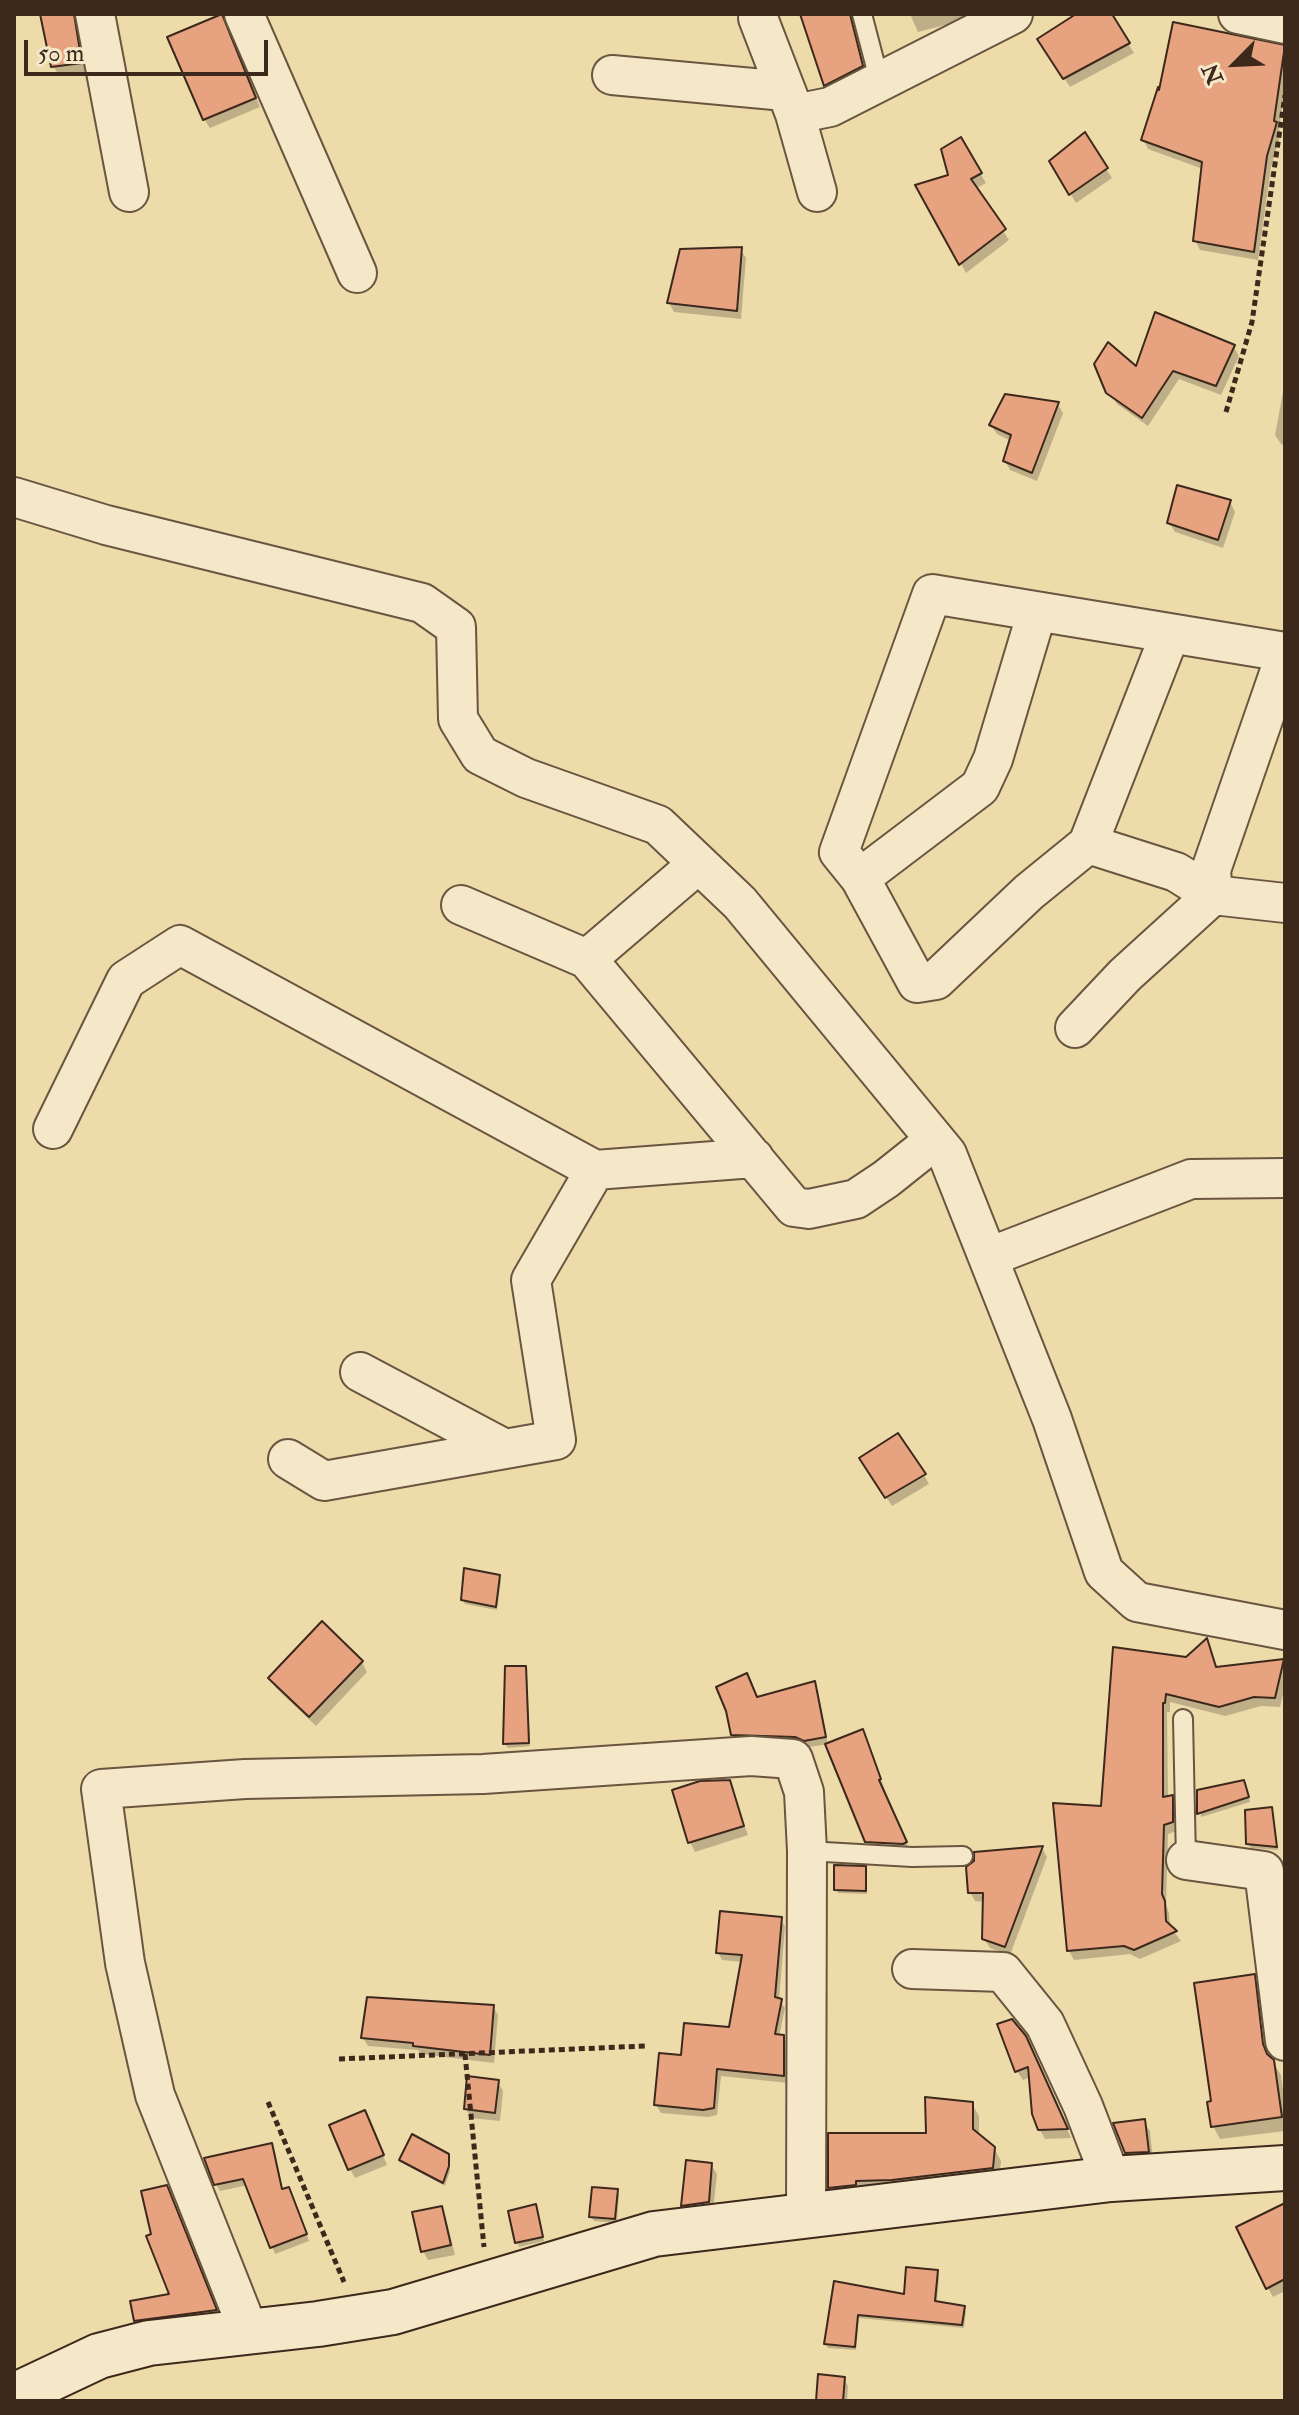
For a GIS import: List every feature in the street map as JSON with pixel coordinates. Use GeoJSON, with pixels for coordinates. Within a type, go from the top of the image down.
{"type":"FeatureCollection","features":[{"type":"Feature","properties":{"kind":"street"},"geometry":{"type":"LineString","coordinates":[[95,14],[129,192]]}},
{"type":"Feature","properties":{"kind":"street"},"geometry":{"type":"LineString","coordinates":[[244,14],[357,273]]}},
{"type":"Feature","properties":{"kind":"street"},"geometry":{"type":"LineString","coordinates":[[612,75],[830,107],[1013,14]]}},
{"type":"Feature","properties":{"kind":"street"},"geometry":{"type":"LineString","coordinates":[[1238,14],[1285,24]]}},
{"type":"Feature","properties":{"kind":"street"},"geometry":{"type":"LineString","coordinates":[[758,18],[790,103],[817,192]]}},
{"type":"Feature","properties":{"kind":"street"},"geometry":{"type":"LineString","coordinates":[[14,497],[106,525],[422,603],[456,627],[458,719],[480,755],[526,778],[658,825],[740,903],[947,1154],[1052,1419],[1104,1572],[1137,1602],[1285,1630]]}},
{"type":"Feature","properties":{"kind":"street"},"geometry":{"type":"LineString","coordinates":[[1170,634],[1088,844],[1029,892],[936,980],[917,983],[860,878],[839,852],[932,594],[1170,634],[1285,654],[1211,870],[1213,895]]}},
{"type":"Feature","properties":{"kind":"street"},"geometry":{"type":"LineString","coordinates":[[860,878],[980,787],[993,759],[1037,612]]}},
{"type":"Feature","properties":{"kind":"street"},"geometry":{"type":"LineString","coordinates":[[1088,844],[1176,872],[1213,895],[1285,903]]}},
{"type":"Feature","properties":{"kind":"street"},"geometry":{"type":"LineString","coordinates":[[587,959],[698,864]]}},
{"type":"Feature","properties":{"kind":"street"},"geometry":{"type":"LineString","coordinates":[[1075,1028],[1125,975],[1213,895]]}},
{"type":"Feature","properties":{"kind":"street"},"geometry":{"type":"LineString","coordinates":[[461,905],[587,959],[794,1207],[809,1209],[856,1199],[935,1140]]}},
{"type":"Feature","properties":{"kind":"street"},"geometry":{"type":"LineString","coordinates":[[53,1129],[126,980],[180,945],[595,1170],[754,1158]]}},
{"type":"Feature","properties":{"kind":"street"},"geometry":{"type":"LineString","coordinates":[[288,1459],[324,1481],[556,1440],[531,1280],[595,1170]]}},
{"type":"Feature","properties":{"kind":"street"},"geometry":{"type":"LineString","coordinates":[[989,1257],[1191,1179],[1285,1178]]}},
{"type":"Feature","properties":{"kind":"street"},"geometry":{"type":"LineString","coordinates":[[360,1372],[505,1449]]}},
{"type":"Feature","properties":{"kind":"street"},"geometry":{"type":"LineString","coordinates":[[249,2332],[155,2095],[125,1963],[101,1789],[245,1779],[483,1774],[751,1756],[793,1759],[804,1792],[807,1851],[806,2215]]}},
{"type":"Feature","properties":{"kind":"street"},"geometry":{"type":"LineString","coordinates":[[1186,1860],[1264,1871],[1285,2041]]}},
{"type":"Feature","properties":{"kind":"street"},"geometry":{"type":"LineString","coordinates":[[912,1969],[1003,1972],[1045,2024],[1083,2106],[1111,2179]]}},
{"type":"Feature","properties":{"kind":"street"},"geometry":{"type":"LineString","coordinates":[[14,2396],[99,2356],[149,2343],[393,2312],[654,2234],[1111,2179],[1285,2168]]}},
{"type":"Feature","properties":{"kind":"lane"},"geometry":{"type":"LineString","coordinates":[[862,14],[880,83]]}},
{"type":"Feature","properties":{"kind":"lane"},"geometry":{"type":"LineString","coordinates":[[1183,1719],[1186,1860]]}},
{"type":"Feature","properties":{"kind":"lane"},"geometry":{"type":"LineString","coordinates":[[807,1851],[912,1857],[963,1856]]}},
{"type":"Feature","properties":{"kind":"path"},"geometry":{"type":"LineString","coordinates":[[1226,412],[1252,322],[1285,95]]}},
{"type":"Feature","properties":{"kind":"path"},"geometry":{"type":"LineString","coordinates":[[339,2059],[645,2046]]}},
{"type":"Feature","properties":{"kind":"path"},"geometry":{"type":"LineString","coordinates":[[465,2054],[487,2283]]}},
{"type":"Feature","properties":{"kind":"path"},"geometry":{"type":"LineString","coordinates":[[268,2102],[359,2318]]}},
{"type":"Feature","properties":{"kind":"building"},"geometry":{"type":"Polygon","coordinates":[[[40,14],[74,14],[82,63],[51,67],[40,14]]]}},
{"type":"Feature","properties":{"kind":"building"},"geometry":{"type":"Polygon","coordinates":[[[222,14],[256,98],[203,120],[167,37],[222,14]]]}},
{"type":"Feature","properties":{"kind":"building"},"geometry":{"type":"Polygon","coordinates":[[[800,14],[850,14],[863,66],[824,86],[800,14]]]}},
{"type":"Feature","properties":{"kind":"building"},"geometry":{"type":"Polygon","coordinates":[[[1076,14],[1112,14],[1130,43],[1063,79],[1037,39],[1076,14]]]}},
{"type":"Feature","properties":{"kind":"building"},"geometry":{"type":"Polygon","coordinates":[[[1173,22],[1285,45],[1274,121],[1277,122],[1267,156],[1254,252],[1193,241],[1202,162],[1141,140],[1158,87],[1159,90],[1173,22]]]}},
{"type":"Feature","properties":{"kind":"building"},"geometry":{"type":"Polygon","coordinates":[[[1085,132],[1108,168],[1069,195],[1049,161],[1085,132]]]}},
{"type":"Feature","properties":{"kind":"building"},"geometry":{"type":"Polygon","coordinates":[[[961,137],[982,173],[971,179],[1006,229],[959,265],[915,185],[948,175],[941,149],[961,137]]]}},
{"type":"Feature","properties":{"kind":"building"},"geometry":{"type":"Polygon","coordinates":[[[742,247],[737,311],[667,303],[680,249],[742,247]]]}},
{"type":"Feature","properties":{"kind":"building"},"geometry":{"type":"Polygon","coordinates":[[[1155,312],[1235,345],[1216,386],[1173,371],[1142,418],[1106,393],[1094,364],[1108,342],[1136,366],[1155,312]]]}},
{"type":"Feature","properties":{"kind":"building"},"geometry":{"type":"Polygon","coordinates":[[[1005,394],[1059,402],[1032,473],[1003,461],[1011,435],[989,425],[1005,394]]]}},
{"type":"Feature","properties":{"kind":"building"},"geometry":{"type":"Polygon","coordinates":[[[1177,485],[1231,500],[1218,540],[1167,523],[1177,485]]]}},
{"type":"Feature","properties":{"kind":"building"},"geometry":{"type":"Polygon","coordinates":[[[898,1433],[926,1474],[885,1498],[859,1458],[898,1433]]]}},
{"type":"Feature","properties":{"kind":"building"},"geometry":{"type":"Polygon","coordinates":[[[464,1568],[500,1575],[496,1607],[461,1600],[464,1568]]]}},
{"type":"Feature","properties":{"kind":"building"},"geometry":{"type":"Polygon","coordinates":[[[322,1621],[363,1661],[309,1717],[268,1678],[322,1621]]]}},
{"type":"Feature","properties":{"kind":"building"},"geometry":{"type":"Polygon","coordinates":[[[1207,1638],[1216,1667],[1284,1659],[1275,1698],[1254,1697],[1219,1707],[1166,1694],[1163,1703],[1163,1797],[1173,1795],[1173,1822],[1164,1825],[1162,1894],[1166,1921],[1177,1931],[1134,1950],[1124,1946],[1067,1951],[1053,1803],[1101,1806],[1113,1647],[1186,1657],[1207,1638]]]}},
{"type":"Feature","properties":{"kind":"building"},"geometry":{"type":"Polygon","coordinates":[[[505,1666],[526,1666],[529,1743],[503,1744],[505,1666]]]}},
{"type":"Feature","properties":{"kind":"building"},"geometry":{"type":"Polygon","coordinates":[[[747,1673],[757,1697],[815,1681],[826,1737],[804,1741],[795,1737],[731,1735],[716,1687],[747,1673]]]}},
{"type":"Feature","properties":{"kind":"building"},"geometry":{"type":"Polygon","coordinates":[[[863,1729],[879,1780],[907,1842],[903,1844],[865,1842],[825,1744],[863,1729]]]}},
{"type":"Feature","properties":{"kind":"building"},"geometry":{"type":"Polygon","coordinates":[[[730,1780],[744,1826],[688,1843],[672,1790],[700,1781],[730,1780]]]}},
{"type":"Feature","properties":{"kind":"building"},"geometry":{"type":"Polygon","coordinates":[[[1244,1780],[1249,1797],[1197,1814],[1197,1790],[1244,1780]]]}},
{"type":"Feature","properties":{"kind":"building"},"geometry":{"type":"Polygon","coordinates":[[[1272,1807],[1277,1847],[1246,1844],[1245,1810],[1272,1807]]]}},
{"type":"Feature","properties":{"kind":"building"},"geometry":{"type":"Polygon","coordinates":[[[1043,1846],[1005,1947],[982,1939],[983,1893],[968,1893],[966,1867],[974,1861],[974,1852],[1043,1846]]]}},
{"type":"Feature","properties":{"kind":"building"},"geometry":{"type":"Polygon","coordinates":[[[834,1865],[866,1866],[866,1891],[834,1890],[834,1865]]]}},
{"type":"Feature","properties":{"kind":"building"},"geometry":{"type":"Polygon","coordinates":[[[720,1911],[782,1917],[775,1997],[782,1999],[775,2034],[784,2035],[784,2076],[717,2069],[714,2108],[703,2110],[654,2105],[659,2053],[681,2055],[684,2023],[729,2027],[742,1955],[716,1953],[720,1911]]]}},
{"type":"Feature","properties":{"kind":"building"},"geometry":{"type":"Polygon","coordinates":[[[1255,1974],[1263,2044],[1274,2060],[1282,2117],[1211,2127],[1207,2102],[1211,2101],[1194,1983],[1255,1974]]]}},
{"type":"Feature","properties":{"kind":"building"},"geometry":{"type":"Polygon","coordinates":[[[367,1997],[494,2005],[490,2055],[361,2038],[367,1997]]]}},
{"type":"Feature","properties":{"kind":"building"},"geometry":{"type":"Polygon","coordinates":[[[1012,2019],[1026,2036],[1068,2129],[1038,2130],[1032,2114],[1028,2067],[1015,2072],[997,2024],[1012,2019]]]}},
{"type":"Feature","properties":{"kind":"building"},"geometry":{"type":"Polygon","coordinates":[[[467,2076],[499,2080],[495,2113],[464,2109],[467,2076]]]}},
{"type":"Feature","properties":{"kind":"building"},"geometry":{"type":"Polygon","coordinates":[[[925,2097],[973,2102],[973,2129],[995,2147],[993,2168],[892,2180],[856,2181],[856,2185],[828,2188],[828,2133],[926,2133],[925,2097]]]}},
{"type":"Feature","properties":{"kind":"building"},"geometry":{"type":"Polygon","coordinates":[[[365,2110],[384,2155],[348,2170],[329,2125],[365,2110]]]}},
{"type":"Feature","properties":{"kind":"building"},"geometry":{"type":"Polygon","coordinates":[[[1145,2119],[1149,2152],[1125,2153],[1113,2123],[1145,2119]]]}},
{"type":"Feature","properties":{"kind":"building"},"geometry":{"type":"Polygon","coordinates":[[[412,2134],[449,2154],[449,2166],[443,2183],[399,2160],[412,2134]]]}},
{"type":"Feature","properties":{"kind":"building"},"geometry":{"type":"Polygon","coordinates":[[[272,2143],[282,2189],[289,2187],[307,2234],[270,2248],[243,2179],[214,2185],[204,2158],[272,2143]]]}},
{"type":"Feature","properties":{"kind":"building"},"geometry":{"type":"Polygon","coordinates":[[[686,2160],[712,2163],[709,2202],[681,2206],[686,2160]]]}},
{"type":"Feature","properties":{"kind":"building"},"geometry":{"type":"Polygon","coordinates":[[[167,2185],[217,2310],[134,2321],[130,2301],[169,2294],[146,2236],[151,2234],[141,2191],[167,2185]]]}},
{"type":"Feature","properties":{"kind":"building"},"geometry":{"type":"Polygon","coordinates":[[[592,2187],[618,2189],[615,2219],[589,2217],[592,2187]]]}},
{"type":"Feature","properties":{"kind":"building"},"geometry":{"type":"Polygon","coordinates":[[[1285,2203],[1285,2279],[1266,2289],[1236,2227],[1285,2203]]]}},
{"type":"Feature","properties":{"kind":"building"},"geometry":{"type":"Polygon","coordinates":[[[536,2204],[543,2237],[515,2243],[508,2211],[536,2204]]]}},
{"type":"Feature","properties":{"kind":"building"},"geometry":{"type":"Polygon","coordinates":[[[442,2206],[451,2245],[421,2252],[412,2212],[442,2206]]]}},
{"type":"Feature","properties":{"kind":"building"},"geometry":{"type":"Polygon","coordinates":[[[906,2267],[938,2270],[935,2301],[965,2306],[962,2325],[858,2315],[855,2347],[824,2344],[834,2281],[904,2294],[906,2267]]]}},
{"type":"Feature","properties":{"kind":"building"},"geometry":{"type":"Polygon","coordinates":[[[818,2374],[845,2377],[843,2401],[816,2401],[818,2374]]]}}]}
